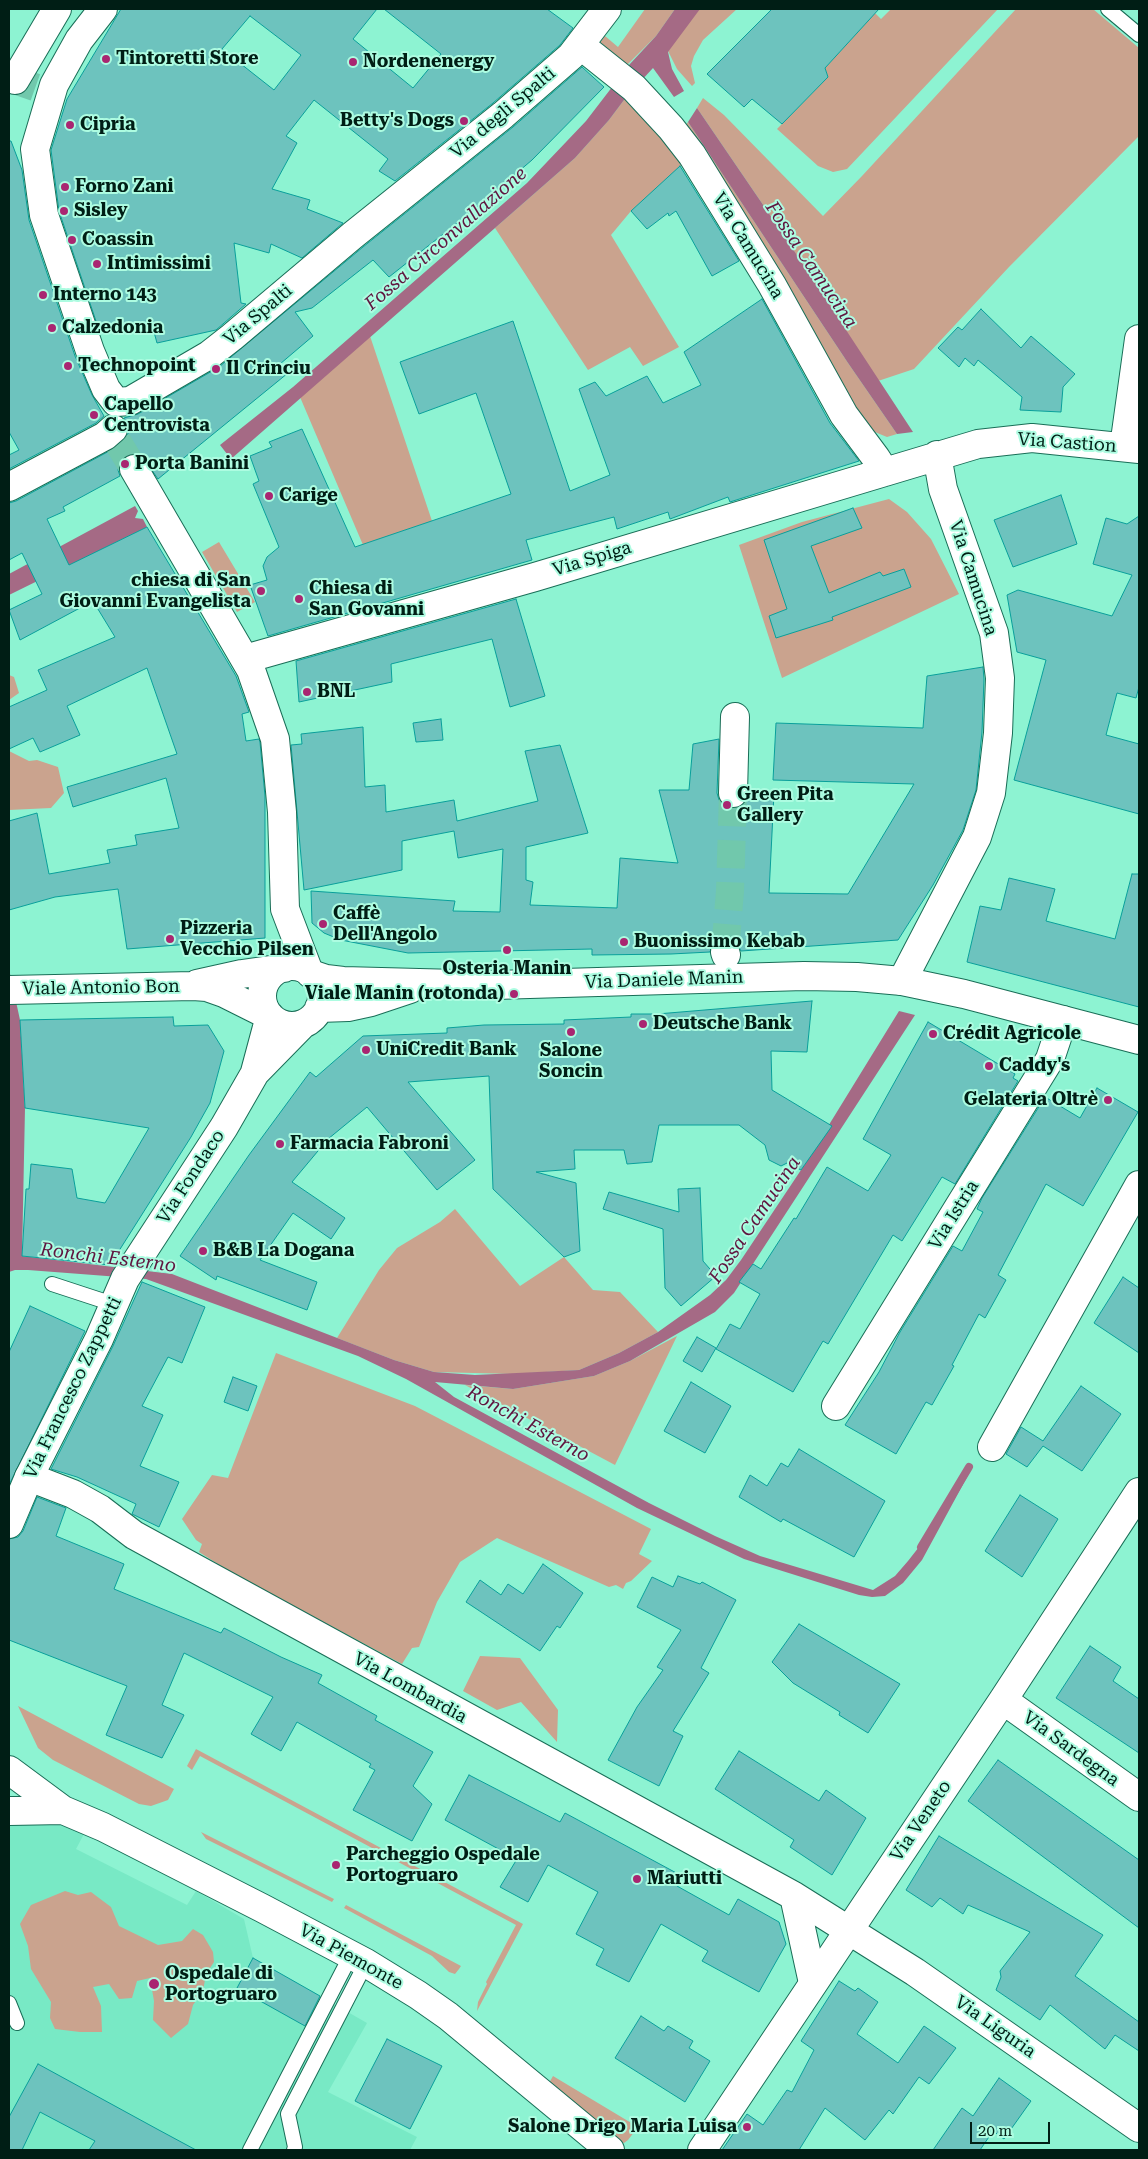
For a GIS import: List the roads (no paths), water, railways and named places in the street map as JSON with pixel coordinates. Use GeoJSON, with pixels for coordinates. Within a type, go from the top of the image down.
{"type":"FeatureCollection","features":[{"type":"Feature","properties":{"kind":"street"},"geometry":{"type":"LineString","coordinates":[[15,80],[57,9]]}},
{"type":"Feature","properties":{"kind":"street"},"geometry":{"type":"LineString","coordinates":[[103,9],[79,40],[54,85],[35,149],[44,215],[90,350],[106,389],[115,424]]}},
{"type":"Feature","properties":{"kind":"street","name":"Via degli Spalti"},"geometry":{"type":"LineString","coordinates":[[388,208],[571,56],[607,9]]}},
{"type":"Feature","properties":{"kind":"street","name":"Via Camucina"},"geometry":{"type":"LineString","coordinates":[[580,45],[627,82],[671,128],[692,156],[772,284],[844,415],[885,472]]}},
{"type":"Feature","properties":{"kind":"street","name":"Via Spalti"},"geometry":{"type":"LineString","coordinates":[[9,487],[105,436],[130,401],[209,355],[388,208]]}},
{"type":"Feature","properties":{"kind":"street"},"geometry":{"type":"LineString","coordinates":[[1132,448],[1139,339]]}},
{"type":"Feature","properties":{"kind":"street","name":"Via Castion"},"geometry":{"type":"LineString","coordinates":[[937,455],[978,444],[1032,438],[1132,448]]}},
{"type":"Feature","properties":{"kind":"street","name":"Via Camucina"},"geometry":{"type":"LineString","coordinates":[[902,981],[977,837],[991,793],[998,732],[1000,678],[994,633],[943,489],[937,455]]}},
{"type":"Feature","properties":{"kind":"street","name":"Via Spiga"},"geometry":{"type":"LineString","coordinates":[[245,659],[535,577],[937,455]]}},
{"type":"Feature","properties":{"kind":"street"},"geometry":{"type":"LineString","coordinates":[[134,469],[251,670],[275,739],[282,812],[285,909],[293,931],[301,971],[321,990],[311,1016]]}},
{"type":"Feature","properties":{"kind":"street"},"geometry":{"type":"LineString","coordinates":[[734,792],[735,717]]}},
{"type":"Feature","properties":{"kind":"street"},"geometry":{"type":"LineString","coordinates":[[270,1016],[264,1008],[263,988],[268,979],[275,972],[301,971]]}},
{"type":"Feature","properties":{"kind":"street","name":"Via Daniele Manin"},"geometry":{"type":"LineString","coordinates":[[301,971],[326,979],[343,981],[495,985],[804,976],[857,977],[902,981],[964,994],[1139,1040]]}},
{"type":"Feature","properties":{"kind":"street","name":"Viale Antonio Bon"},"geometry":{"type":"LineString","coordinates":[[193,986],[225,977],[301,971]]}},
{"type":"Feature","properties":{"kind":"street","name":"Via Daniele Manin"},"geometry":{"type":"LineString","coordinates":[[311,1016],[371,1002],[425,984]]}},
{"type":"Feature","properties":{"kind":"street","name":"Viale Antonio Bon"},"geometry":{"type":"LineString","coordinates":[[11,990],[207,987],[224,993],[270,1016],[276,1022],[285,1025],[311,1016]]}},
{"type":"Feature","properties":{"kind":"street","name":"Via Fondaco"},"geometry":{"type":"LineString","coordinates":[[255,1073],[270,1016]]}},
{"type":"Feature","properties":{"kind":"street","name":"Via Fondaco"},"geometry":{"type":"LineString","coordinates":[[129,1272],[224,1127],[255,1073],[311,1016]]}},
{"type":"Feature","properties":{"kind":"street","name":"Via Istria"},"geometry":{"type":"LineString","coordinates":[[836,1406],[1050,1058],[1063,1020]]}},
{"type":"Feature","properties":{"kind":"street"},"geometry":{"type":"LineString","coordinates":[[992,1447],[1139,1185]]}},
{"type":"Feature","properties":{"kind":"street","name":"Via Francesco Zappetti"},"geometry":{"type":"LineString","coordinates":[[9,1524],[29,1477],[99,1339],[113,1304],[129,1272]]}},
{"type":"Feature","properties":{"kind":"street","name":"Via Lombardia"},"geometry":{"type":"LineString","coordinates":[[29,1477],[73,1494],[100,1509],[143,1540],[794,1896],[848,1930]]}},
{"type":"Feature","properties":{"kind":"street","name":"Via Veneto"},"geometry":{"type":"LineString","coordinates":[[702,2150],[1003,1700],[1139,1492]]}},
{"type":"Feature","properties":{"kind":"street","name":"Via Sardegna"},"geometry":{"type":"LineString","coordinates":[[1003,1700],[1139,1797]]}},
{"type":"Feature","properties":{"kind":"street","name":"Via Piemonte"},"geometry":{"type":"LineString","coordinates":[[9,1770],[63,1810],[103,1827],[358,1959],[418,1994],[448,2016],[610,2150]]}},
{"type":"Feature","properties":{"kind":"street","name":"Via Piemonte"},"geometry":{"type":"LineString","coordinates":[[9,1811],[63,1810]]}},
{"type":"Feature","properties":{"kind":"street"},"geometry":{"type":"LineString","coordinates":[[794,1896],[813,1983]]}},
{"type":"Feature","properties":{"kind":"street","name":"Via Liguria"},"geometry":{"type":"LineString","coordinates":[[848,1930],[916,1972],[1139,2128]]}},
{"type":"Feature","properties":{"kind":"lane"},"geometry":{"type":"LineString","coordinates":[[1108,9],[1139,35]]}},
{"type":"Feature","properties":{"kind":"lane"},"geometry":{"type":"LineString","coordinates":[[52,1284],[113,1304]]}},
{"type":"Feature","properties":{"kind":"lane"},"geometry":{"type":"LineString","coordinates":[[250,2150],[358,1959]]}},
{"type":"Feature","properties":{"kind":"lane"},"geometry":{"type":"LineString","coordinates":[[294,2150],[288,2114],[358,1959]]}},
{"type":"Feature","properties":{"kind":"lane"},"geometry":{"type":"LineString","coordinates":[[9,2003],[17,2023]]}},
{"type":"Feature","properties":{"kind":"waterway","name":"Ronchi Esterno"},"geometry":{"type":"LineString","coordinates":[[921,1547],[969,1467]]}},
{"type":"Feature","properties":{"kind":"tunnel"},"geometry":{"type":"LineString","coordinates":[[9,78],[51,93]]}},
{"type":"Feature","properties":{"kind":"tunnel"},"geometry":{"type":"LineString","coordinates":[[117,441],[134,469]]}},
{"type":"Feature","properties":{"kind":"tunnel"},"geometry":{"type":"LineString","coordinates":[[725,952],[730,891],[733,793]]}},
{"type":"Feature","properties":{"kind":"place","name":"Tintoretti Store"},"geometry":{"type":"Point","coordinates":[106,59]}},
{"type":"Feature","properties":{"kind":"place","name":"Nordenenergy"},"geometry":{"type":"Point","coordinates":[353,62]}},
{"type":"Feature","properties":{"kind":"place","name":"Betty's Dogs"},"geometry":{"type":"Point","coordinates":[464,121]}},
{"type":"Feature","properties":{"kind":"place","name":"Cipria"},"geometry":{"type":"Point","coordinates":[70,125]}},
{"type":"Feature","properties":{"kind":"place","name":"Forno Zani"},"geometry":{"type":"Point","coordinates":[65,187]}},
{"type":"Feature","properties":{"kind":"place","name":"Sisley"},"geometry":{"type":"Point","coordinates":[64,211]}},
{"type":"Feature","properties":{"kind":"place","name":"Coassin"},"geometry":{"type":"Point","coordinates":[72,240]}},
{"type":"Feature","properties":{"kind":"place","name":"Intimissimi"},"geometry":{"type":"Point","coordinates":[97,264]}},
{"type":"Feature","properties":{"kind":"place","name":"Interno 143"},"geometry":{"type":"Point","coordinates":[43,295]}},
{"type":"Feature","properties":{"kind":"place","name":"Calzedonia"},"geometry":{"type":"Point","coordinates":[52,328]}},
{"type":"Feature","properties":{"kind":"place","name":"Technopoint"},"geometry":{"type":"Point","coordinates":[68,366]}},
{"type":"Feature","properties":{"kind":"place","name":"Il Crinciu"},"geometry":{"type":"Point","coordinates":[216,369]}},
{"type":"Feature","properties":{"kind":"place","name":"Capello Centrovista"},"geometry":{"type":"Point","coordinates":[94,415]}},
{"type":"Feature","properties":{"kind":"place","name":"Porta Banini"},"geometry":{"type":"Point","coordinates":[125,464]}},
{"type":"Feature","properties":{"kind":"place","name":"Carige"},"geometry":{"type":"Point","coordinates":[269,496]}},
{"type":"Feature","properties":{"kind":"place","name":"chiesa di San Giovanni Evangelista"},"geometry":{"type":"Point","coordinates":[261,591]}},
{"type":"Feature","properties":{"kind":"place","name":"Chiesa di San Govanni"},"geometry":{"type":"Point","coordinates":[299,599]}},
{"type":"Feature","properties":{"kind":"place","name":"BNL"},"geometry":{"type":"Point","coordinates":[307,692]}},
{"type":"Feature","properties":{"kind":"place","name":"Green Pita Gallery"},"geometry":{"type":"Point","coordinates":[727,805]}},
{"type":"Feature","properties":{"kind":"place","name":"Caffè Dell'Angolo"},"geometry":{"type":"Point","coordinates":[323,924]}},
{"type":"Feature","properties":{"kind":"place","name":"Pizzeria Vecchio Pilsen"},"geometry":{"type":"Point","coordinates":[170,939]}},
{"type":"Feature","properties":{"kind":"place","name":"Buonissimo Kebab"},"geometry":{"type":"Point","coordinates":[624,942]}},
{"type":"Feature","properties":{"kind":"place","name":"Osteria Manin"},"geometry":{"type":"Point","coordinates":[507,950]}},
{"type":"Feature","properties":{"kind":"place","name":"Viale Manin (rotonda)"},"geometry":{"type":"Point","coordinates":[514,994]}},
{"type":"Feature","properties":{"kind":"place","name":"Deutsche Bank"},"geometry":{"type":"Point","coordinates":[643,1024]}},
{"type":"Feature","properties":{"kind":"place","name":"Salone Soncin"},"geometry":{"type":"Point","coordinates":[571,1032]}},
{"type":"Feature","properties":{"kind":"place","name":"Crédit Agricole"},"geometry":{"type":"Point","coordinates":[933,1034]}},
{"type":"Feature","properties":{"kind":"place","name":"UniCredit Bank"},"geometry":{"type":"Point","coordinates":[366,1050]}},
{"type":"Feature","properties":{"kind":"place","name":"Caddy's"},"geometry":{"type":"Point","coordinates":[989,1066]}},
{"type":"Feature","properties":{"kind":"place","name":"Gelateria Oltrè"},"geometry":{"type":"Point","coordinates":[1108,1100]}},
{"type":"Feature","properties":{"kind":"place","name":"Farmacia Fabroni"},"geometry":{"type":"Point","coordinates":[280,1144]}},
{"type":"Feature","properties":{"kind":"place","name":"B&B La Dogana"},"geometry":{"type":"Point","coordinates":[203,1251]}},
{"type":"Feature","properties":{"kind":"place","name":"Parcheggio Ospedale Portogruaro"},"geometry":{"type":"Point","coordinates":[336,1865]}},
{"type":"Feature","properties":{"kind":"place","name":"Mariutti"},"geometry":{"type":"Point","coordinates":[637,1879]}},
{"type":"Feature","properties":{"kind":"place","name":"Ospedale di Portogruaro"},"geometry":{"type":"Point","coordinates":[154,1984]}},
{"type":"Feature","properties":{"kind":"place","name":"Salone Drigo Maria Luisa"},"geometry":{"type":"Point","coordinates":[747,2127]}},
{"type":"Feature","properties":{"kind":"water label","name":"Fossa Circonvallazione"},"geometry":{"type":"Point","coordinates":[446,239]}},
{"type":"Feature","properties":{"kind":"water label","name":"Fossa Camucina"},"geometry":{"type":"Point","coordinates":[811,265]}},
{"type":"Feature","properties":{"kind":"water label","name":"Fossa Camucina"},"geometry":{"type":"Point","coordinates":[755,1220]}}]}
